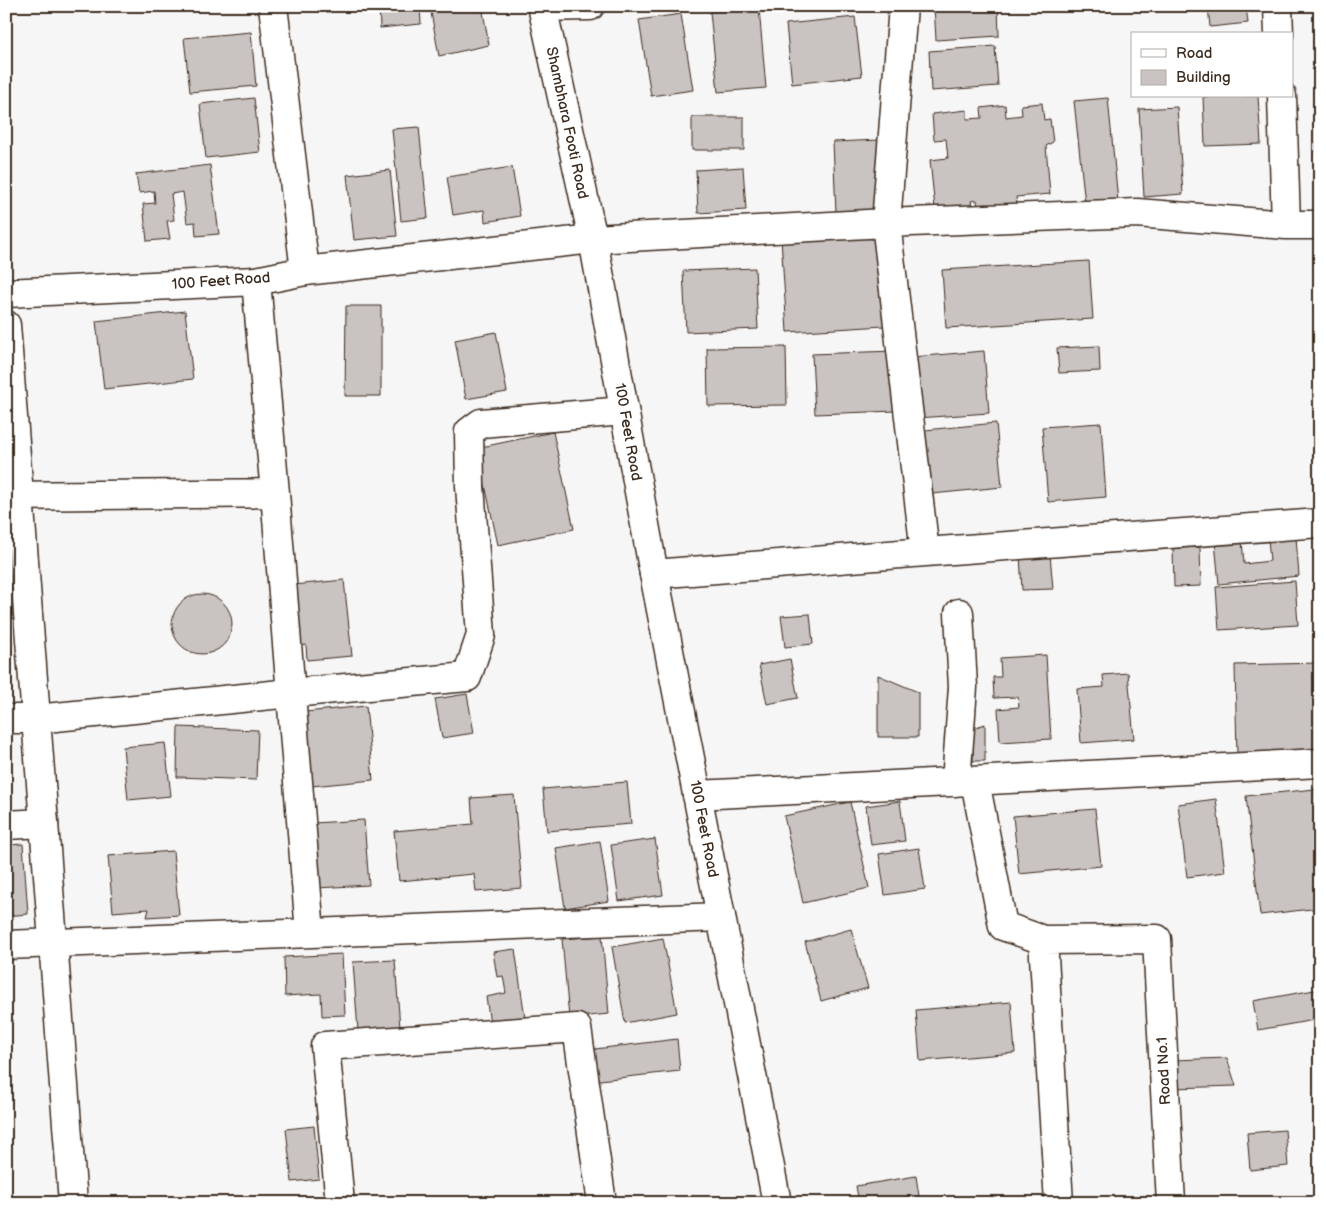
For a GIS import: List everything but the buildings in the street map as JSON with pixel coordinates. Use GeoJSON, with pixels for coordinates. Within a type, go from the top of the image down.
{"type":"FeatureCollection","features":[{"type":"Feature","properties":{"kind":"street"},"geometry":{"type":"LineString","coordinates":[[273,6],[305,271]]}},
{"type":"Feature","properties":{"kind":"street"},"geometry":{"type":"LineString","coordinates":[[542,7],[590,6]]}},
{"type":"Feature","properties":{"kind":"street"},"geometry":{"type":"LineString","coordinates":[[903,6],[886,222],[925,552]]}},
{"type":"Feature","properties":{"kind":"street"},"geometry":{"type":"LineString","coordinates":[[1278,6],[1279,32]]}},
{"type":"Feature","properties":{"kind":"street","name":"Shambhara Footi Road"},"geometry":{"type":"LineString","coordinates":[[542,7],[593,239]]}},
{"type":"Feature","properties":{"kind":"street"},"geometry":{"type":"LineString","coordinates":[[1282,98],[1286,225]]}},
{"type":"Feature","properties":{"kind":"street"},"geometry":{"type":"LineString","coordinates":[[593,239],[886,222],[1137,214],[1286,225],[1320,225]]}},
{"type":"Feature","properties":{"kind":"street","name":"100 Feet Road"},"geometry":{"type":"LineString","coordinates":[[6,293],[256,281],[305,271],[593,239],[654,574],[778,1203]]}},
{"type":"Feature","properties":{"kind":"street"},"geometry":{"type":"LineString","coordinates":[[256,281],[310,933]]}},
{"type":"Feature","properties":{"kind":"street"},"geometry":{"type":"LineString","coordinates":[[6,325],[13,496],[36,719],[73,1203]]}},
{"type":"Feature","properties":{"kind":"street"},"geometry":{"type":"LineString","coordinates":[[6,719],[36,719],[467,677],[481,635],[470,486],[469,432],[481,423],[624,411]]}},
{"type":"Feature","properties":{"kind":"street"},"geometry":{"type":"LineString","coordinates":[[13,496],[275,493]]}},
{"type":"Feature","properties":{"kind":"street"},"geometry":{"type":"LineString","coordinates":[[654,574],[1320,522]]}},
{"type":"Feature","properties":{"kind":"street"},"geometry":{"type":"LineString","coordinates":[[959,613],[966,781],[1003,926],[1044,940],[1059,1203]]}},
{"type":"Feature","properties":{"kind":"street"},"geometry":{"type":"LineString","coordinates":[[697,795],[1320,763]]}},
{"type":"Feature","properties":{"kind":"street"},"geometry":{"type":"LineString","coordinates":[[6,825],[44,823]]}},
{"type":"Feature","properties":{"kind":"street"},"geometry":{"type":"LineString","coordinates":[[6,945],[721,917]]}},
{"type":"Feature","properties":{"kind":"street","name":"Road No.1"},"geometry":{"type":"LineString","coordinates":[[1044,940],[1157,940],[1171,1203]]}},
{"type":"Feature","properties":{"kind":"street"},"geometry":{"type":"LineString","coordinates":[[340,1203],[326,1046],[577,1028],[602,1203]]}}]}
